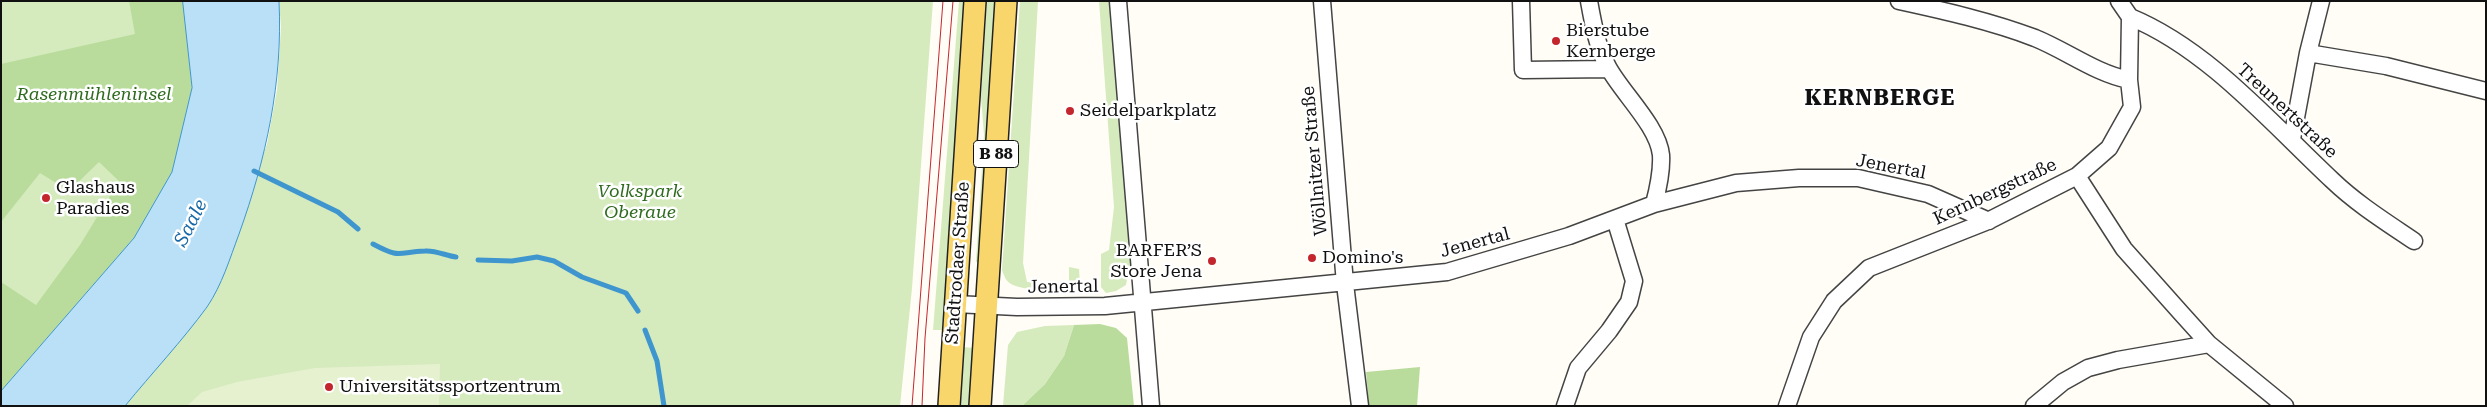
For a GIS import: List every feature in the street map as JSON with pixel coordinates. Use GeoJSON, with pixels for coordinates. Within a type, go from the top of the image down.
{"type":"FeatureCollection","features":[{"type":"Feature","properties":{"kind":"main road","name":"Stadtrodaer Straße"},"geometry":{"type":"LineString","coordinates":[[949,406],[975,1]]}},
{"type":"Feature","properties":{"kind":"main road","name":"Stadtrodaer Straße"},"geometry":{"type":"LineString","coordinates":[[980,406],[1006,1]]}},
{"type":"Feature","properties":{"kind":"street"},"geometry":{"type":"LineString","coordinates":[[1118,1],[1141,253],[1151,406]]}},
{"type":"Feature","properties":{"kind":"street","name":"Wöllnitzer Straße"},"geometry":{"type":"LineString","coordinates":[[1322,1],[1344,283],[1360,406]]}},
{"type":"Feature","properties":{"kind":"street"},"geometry":{"type":"LineString","coordinates":[[1521,1],[1523,70],[1609,68]]}},
{"type":"Feature","properties":{"kind":"street"},"geometry":{"type":"LineString","coordinates":[[1589,1],[1601,53],[1609,68],[1648,123],[1661,154],[1659,183],[1654,204]]}},
{"type":"Feature","properties":{"kind":"street"},"geometry":{"type":"LineString","coordinates":[[1899,1],[1970,16],[2036,38],[2111,76],[2129,80]]}},
{"type":"Feature","properties":{"kind":"street"},"geometry":{"type":"LineString","coordinates":[[2119,1],[2130,17]]}},
{"type":"Feature","properties":{"kind":"street"},"geometry":{"type":"LineString","coordinates":[[2292,139],[2308,53],[2321,1]]}},
{"type":"Feature","properties":{"kind":"street","name":"Kernbergstraße"},"geometry":{"type":"LineString","coordinates":[[1787,406],[1811,336],[1834,301],[1869,268],[1989,220],[2077,176],[2109,148],[2132,108],[2129,80],[2130,17]]}},
{"type":"Feature","properties":{"kind":"street","name":"Treunertstraße"},"geometry":{"type":"LineString","coordinates":[[2130,17],[2157,28],[2204,62],[2292,139],[2333,181],[2372,213],[2414,241]]}},
{"type":"Feature","properties":{"kind":"street"},"geometry":{"type":"LineString","coordinates":[[2308,53],[2386,66],[2486,91]]}},
{"type":"Feature","properties":{"kind":"street"},"geometry":{"type":"LineString","coordinates":[[2077,176],[2124,248],[2209,344],[2285,406]]}},
{"type":"Feature","properties":{"kind":"street","name":"Jenertal"},"geometry":{"type":"LineString","coordinates":[[955,304],[1074,307],[1143,303],[1447,272],[1560,239],[1654,204],[1736,183],[1799,178],[1858,178],[1928,194],[1989,220]]}},
{"type":"Feature","properties":{"kind":"street"},"geometry":{"type":"LineString","coordinates":[[1565,406],[1578,368],[1609,331],[1629,302],[1634,281],[1615,219]]}},
{"type":"Feature","properties":{"kind":"street"},"geometry":{"type":"LineString","coordinates":[[2034,406],[2063,382],[2088,368],[2118,360],[2209,344]]}},
{"type":"Feature","properties":{"kind":"green space","name":"Rasenmühleninsel"},"geometry":{"type":"Polygon","coordinates":[[[1,1],[183,1],[181,131],[172,172],[134,238],[1,391],[1,1]]]}},
{"type":"Feature","properties":{"kind":"green space","name":"Rasenmühleninsel"},"geometry":{"type":"Polygon","coordinates":[[[129,1],[183,1],[192,88],[172,172],[134,238],[1,391],[1,282],[36,305],[80,245],[119,181],[99,162],[69,191],[40,173],[1,222],[1,64],[135,34],[129,1]]]}},
{"type":"Feature","properties":{"kind":"green space","name":"Volkspark Oberaue"},"geometry":{"type":"Polygon","coordinates":[[[279,1],[933,1],[912,288],[900,406],[125,406],[208,306],[267,144],[277,90],[281,27],[279,1]]]}},
{"type":"Feature","properties":{"kind":"green space"},"geometry":{"type":"Polygon","coordinates":[[[959,1],[966,1],[945,330],[933,330],[959,1]]]}},
{"type":"Feature","properties":{"kind":"green space"},"geometry":{"type":"Polygon","coordinates":[[[987,1],[998,1],[982,263],[976,262],[984,135],[981,97],[987,1]]]}},
{"type":"Feature","properties":{"kind":"green space"},"geometry":{"type":"Polygon","coordinates":[[[1020,1],[1038,1],[1023,263],[1027,282],[1069,283],[1069,267],[1079,269],[1080,285],[1067,289],[1047,290],[1019,287],[1009,282],[1002,270],[1020,1]]]}},
{"type":"Feature","properties":{"kind":"green space"},"geometry":{"type":"Polygon","coordinates":[[[1099,1],[1112,1],[1134,269],[1129,268],[1126,285],[1116,291],[1106,293],[1101,287],[1101,254],[1109,250],[1114,207],[1099,1]]]}},
{"type":"Feature","properties":{"kind":"green space"},"geometry":{"type":"Polygon","coordinates":[[[1100,324],[1116,328],[1127,338],[1134,406],[1022,406],[1045,384],[1064,356],[1074,325],[1100,324]]]}},
{"type":"Feature","properties":{"kind":"green space"},"geometry":{"type":"Polygon","coordinates":[[[1074,325],[1064,356],[1045,384],[1022,406],[1003,406],[1008,345],[1017,332],[1045,326],[1074,325]]]}},
{"type":"Feature","properties":{"kind":"green space"},"geometry":{"type":"Polygon","coordinates":[[[963,347],[974,348],[972,406],[960,406],[963,347]]]}},
{"type":"Feature","properties":{"kind":"green space","name":"Universitätssportzentrum"},"geometry":{"type":"Polygon","coordinates":[[[440,364],[439,406],[187,406],[202,392],[237,382],[315,368],[440,364]]]}},
{"type":"Feature","properties":{"kind":"green space"},"geometry":{"type":"Polygon","coordinates":[[[1420,367],[1417,406],[1369,406],[1366,372],[1420,367]]]}},
{"type":"Feature","properties":{"kind":"water","name":"Saale"},"geometry":{"type":"Polygon","coordinates":[[[183,1],[279,1],[278,61],[271,120],[265,149],[249,206],[221,281],[207,307],[125,406],[1,406],[1,391],[134,238],[172,172],[192,88],[183,1]]]}},
{"type":"Feature","properties":{"kind":"waterway"},"geometry":{"type":"LineString","coordinates":[[254,171],[338,212],[358,229]]}},
{"type":"Feature","properties":{"kind":"waterway"},"geometry":{"type":"LineString","coordinates":[[373,244],[394,253],[429,251],[456,257]]}},
{"type":"Feature","properties":{"kind":"waterway"},"geometry":{"type":"LineString","coordinates":[[478,260],[512,261],[537,257],[554,261],[582,277],[626,293],[638,311]]}},
{"type":"Feature","properties":{"kind":"waterway"},"geometry":{"type":"LineString","coordinates":[[645,330],[657,361],[664,406]]}},
{"type":"Feature","properties":{"kind":"tram line"},"geometry":{"type":"LineString","coordinates":[[912,406],[943,1]]}},
{"type":"Feature","properties":{"kind":"tram line"},"geometry":{"type":"LineString","coordinates":[[922,406],[925,338],[953,1]]}},
{"type":"Feature","properties":{"kind":"place","name":"Bierstube Kernberge"},"geometry":{"type":"Point","coordinates":[1556,41]}},
{"type":"Feature","properties":{"kind":"place","name":"Seidelparkplatz"},"geometry":{"type":"Point","coordinates":[1070,111]}},
{"type":"Feature","properties":{"kind":"place","name":"Glashaus Paradies"},"geometry":{"type":"Point","coordinates":[46,198]}},
{"type":"Feature","properties":{"kind":"place","name":"Domino's"},"geometry":{"type":"Point","coordinates":[1312,258]}},
{"type":"Feature","properties":{"kind":"place","name":"BARFER’S Store Jena"},"geometry":{"type":"Point","coordinates":[1212,261]}},
{"type":"Feature","properties":{"kind":"place","name":"Universitätssportzentrum"},"geometry":{"type":"Point","coordinates":[329,387]}},
{"type":"Feature","properties":{"kind":"district","name":"KERNBERGE"},"geometry":{"type":"Point","coordinates":[1880,99]}}]}
